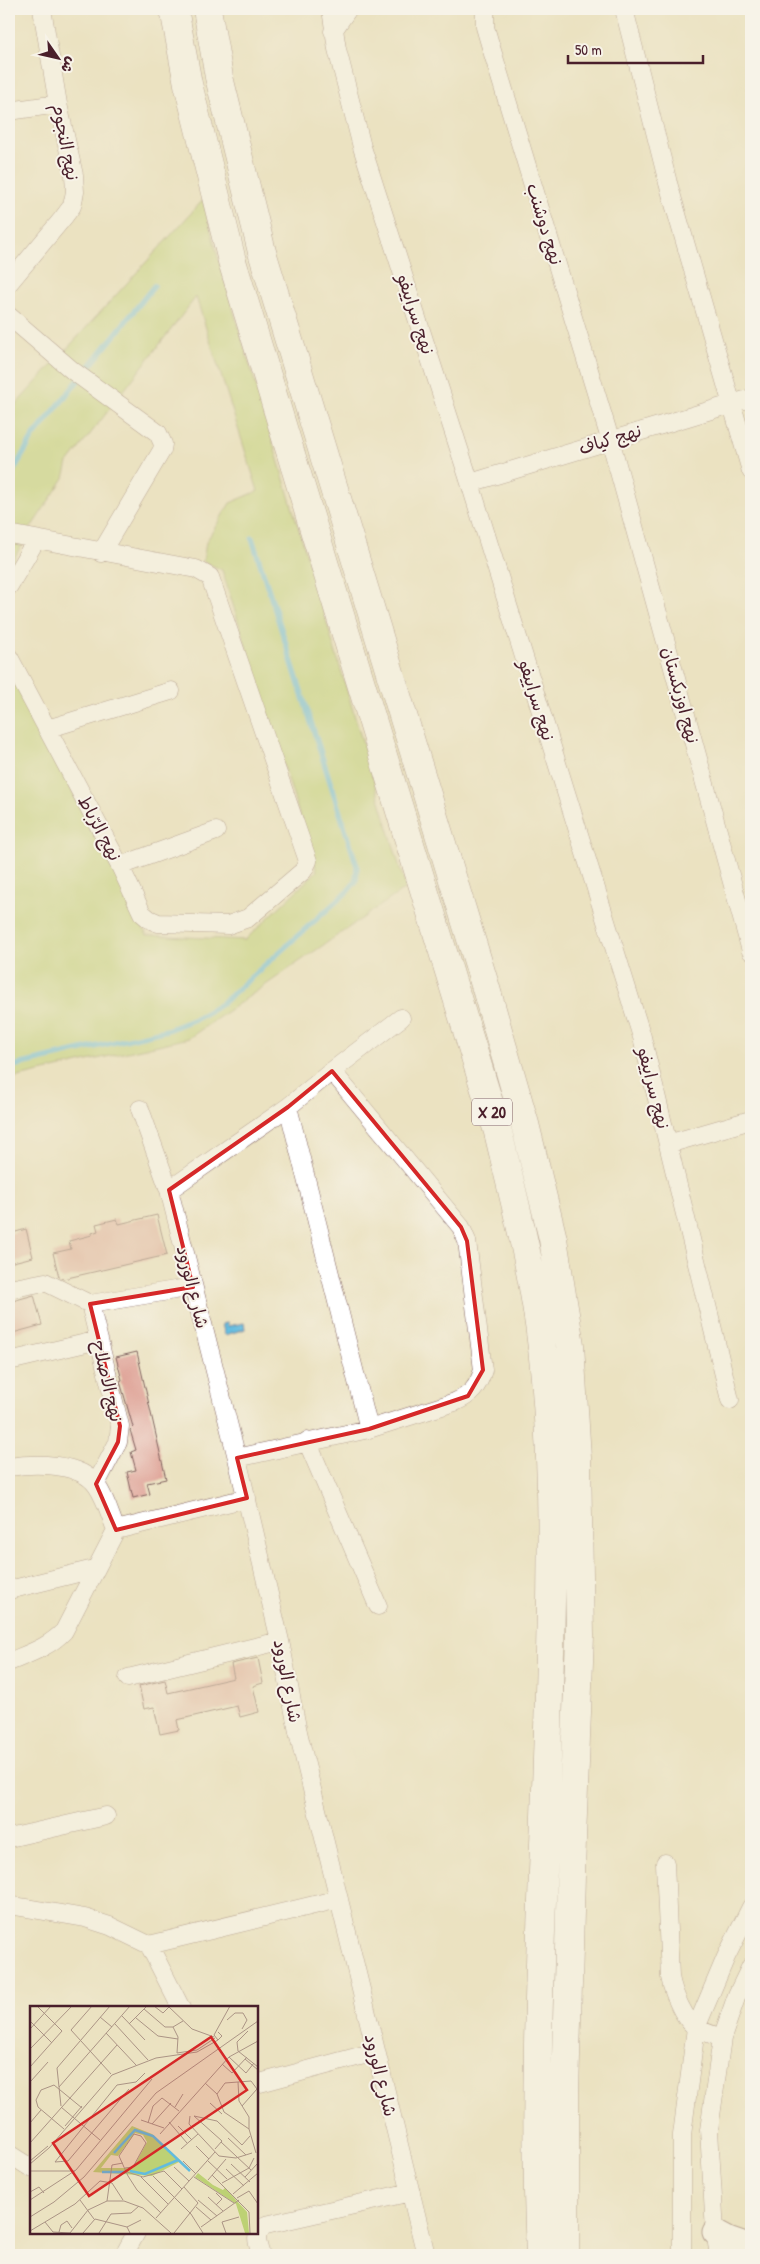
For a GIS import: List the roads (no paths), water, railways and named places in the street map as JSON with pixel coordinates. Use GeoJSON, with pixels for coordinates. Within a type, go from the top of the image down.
{"type":"FeatureCollection","features":[{"type":"Feature","properties":{"kind":"highway","name":"X 20"},"geometry":{"type":"LineString","coordinates":[[174,9],[188,84],[232,261],[498,1132],[524,1243],[542,1347],[550,1459],[550,1628],[536,2091],[540,2255]]}},
{"type":"Feature","properties":{"kind":"highway","name":"X 20"},"geometry":{"type":"LineString","coordinates":[[207,9],[219,77],[262,252],[488,994],[525,1124],[556,1258],[570,1345],[578,1458],[580,1636],[565,2093],[565,2255]]}},
{"type":"Feature","properties":{"kind":"main road"},"geometry":{"type":"LineString","coordinates":[[717,2244],[728,2240],[751,2247]]}},
{"type":"Feature","properties":{"kind":"street","name":"نهج النجوم"},"geometry":{"type":"LineString","coordinates":[[9,282],[72,206],[75,192],[74,175],[58,104],[42,9]]}},
{"type":"Feature","properties":{"kind":"street","name":"نهج سراييفو"},"geometry":{"type":"LineString","coordinates":[[331,9],[334,31],[362,147],[470,483],[642,1037],[730,1400]]}},
{"type":"Feature","properties":{"kind":"street"},"geometry":{"type":"LineString","coordinates":[[334,31],[348,9]]}},
{"type":"Feature","properties":{"kind":"street","name":"نهج دوشنب"},"geometry":{"type":"LineString","coordinates":[[485,9],[486,27],[490,44],[610,439]]}},
{"type":"Feature","properties":{"kind":"street"},"geometry":{"type":"LineString","coordinates":[[624,9],[668,183],[751,471]]}},
{"type":"Feature","properties":{"kind":"street"},"geometry":{"type":"LineString","coordinates":[[9,111],[58,104]]}},
{"type":"Feature","properties":{"kind":"street"},"geometry":{"type":"LineString","coordinates":[[9,316],[73,371],[158,433],[162,439],[162,450],[101,553],[9,534]]}},
{"type":"Feature","properties":{"kind":"street","name":"نهج كياف"},"geometry":{"type":"LineString","coordinates":[[470,483],[610,439],[751,398]]}},
{"type":"Feature","properties":{"kind":"street","name":"نهج اوزبكستان"},"geometry":{"type":"LineString","coordinates":[[610,439],[751,951]]}},
{"type":"Feature","properties":{"kind":"street"},"geometry":{"type":"LineString","coordinates":[[9,586],[36,540]]}},
{"type":"Feature","properties":{"kind":"street","name":"نهج الرّباط"},"geometry":{"type":"LineString","coordinates":[[9,657],[120,866],[142,913],[149,919],[158,923],[228,925],[239,922],[248,918],[303,871],[308,861],[210,578],[196,569],[101,553]]}},
{"type":"Feature","properties":{"kind":"street"},"geometry":{"type":"LineString","coordinates":[[48,729],[171,691]]}},
{"type":"Feature","properties":{"kind":"street"},"geometry":{"type":"LineString","coordinates":[[120,866],[216,831]]}},
{"type":"Feature","properties":{"kind":"street"},"geometry":{"type":"LineString","coordinates":[[169,1190],[288,1107],[401,1018]]}},
{"type":"Feature","properties":{"kind":"street"},"geometry":{"type":"LineString","coordinates":[[237,1458],[369,1429],[468,1396],[479,1384],[484,1370],[467,1241],[461,1226],[332,1071]]}},
{"type":"Feature","properties":{"kind":"street"},"geometry":{"type":"LineString","coordinates":[[288,1107],[369,1429]]}},
{"type":"Feature","properties":{"kind":"street","name":"شارع الورود"},"geometry":{"type":"LineString","coordinates":[[140,1109],[169,1190],[237,1458],[280,1641],[298,1732],[426,2255]]}},
{"type":"Feature","properties":{"kind":"street"},"geometry":{"type":"LineString","coordinates":[[668,1144],[751,1120]]}},
{"type":"Feature","properties":{"kind":"street"},"geometry":{"type":"LineString","coordinates":[[9,1289],[45,1282],[90,1304],[193,1287]]}},
{"type":"Feature","properties":{"kind":"street","name":"نهج الاصلاح"},"geometry":{"type":"LineString","coordinates":[[90,1304],[120,1426],[118,1442],[96,1484]]}},
{"type":"Feature","properties":{"kind":"street"},"geometry":{"type":"LineString","coordinates":[[9,1361],[99,1340]]}},
{"type":"Feature","properties":{"kind":"street"},"geometry":{"type":"LineString","coordinates":[[308,1441],[378,1606]]}},
{"type":"Feature","properties":{"kind":"street"},"geometry":{"type":"LineString","coordinates":[[9,1467],[43,1463],[82,1474],[96,1484],[116,1530]]}},
{"type":"Feature","properties":{"kind":"street"},"geometry":{"type":"LineString","coordinates":[[9,1662],[54,1642],[64,1631],[94,1569],[116,1530],[246,1498]]}},
{"type":"Feature","properties":{"kind":"street"},"geometry":{"type":"LineString","coordinates":[[9,1590],[94,1569]]}},
{"type":"Feature","properties":{"kind":"street"},"geometry":{"type":"LineString","coordinates":[[128,1678],[280,1641]]}},
{"type":"Feature","properties":{"kind":"street"},"geometry":{"type":"LineString","coordinates":[[9,1838],[106,1816]]}},
{"type":"Feature","properties":{"kind":"street"},"geometry":{"type":"LineString","coordinates":[[665,1863],[670,1977],[679,2005],[696,2028],[722,2038]]}},
{"type":"Feature","properties":{"kind":"street"},"geometry":{"type":"LineString","coordinates":[[149,1945],[340,1899]]}},
{"type":"Feature","properties":{"kind":"street"},"geometry":{"type":"LineString","coordinates":[[9,1905],[85,1918],[110,1926],[149,1945],[180,2006]]}},
{"type":"Feature","properties":{"kind":"street"},"geometry":{"type":"LineString","coordinates":[[682,2255],[682,2135],[696,2028],[726,1957],[751,1907]]}},
{"type":"Feature","properties":{"kind":"street"},"geometry":{"type":"LineString","coordinates":[[717,2244],[709,2130],[722,2038],[737,1994],[751,1966]]}},
{"type":"Feature","properties":{"kind":"street"},"geometry":{"type":"LineString","coordinates":[[258,2083],[375,2052]]}},
{"type":"Feature","properties":{"kind":"street"},"geometry":{"type":"LineString","coordinates":[[9,2154],[30,2167]]}},
{"type":"Feature","properties":{"kind":"street"},"geometry":{"type":"LineString","coordinates":[[258,2232],[260,2228],[266,2225],[411,2192]]}},
{"type":"Feature","properties":{"kind":"street"},"geometry":{"type":"LineString","coordinates":[[257,2234],[256,2237],[261,2255]]}},
{"type":"Feature","properties":{"kind":"water"},"geometry":{"type":"Polygon","coordinates":[[[227,1323],[228,1326],[244,1323],[245,1329],[225,1335],[222,1324],[227,1323]]]}},
{"type":"Feature","properties":{"kind":"waterway"},"geometry":{"type":"LineString","coordinates":[[9,478],[33,437],[154,286]]}},
{"type":"Feature","properties":{"kind":"waterway"},"geometry":{"type":"LineString","coordinates":[[9,1067],[167,1030],[195,1019],[220,1005],[347,892],[356,881],[357,866],[252,538]]}}]}
